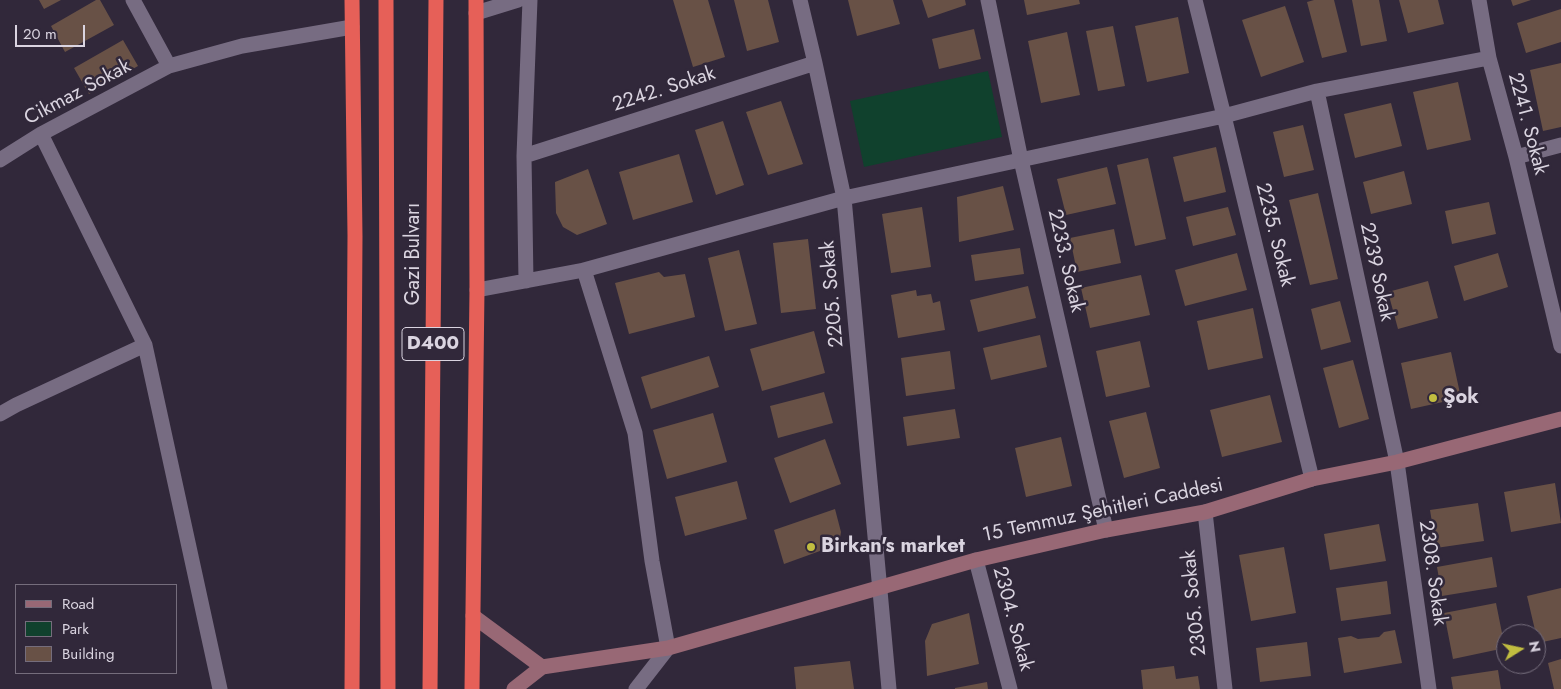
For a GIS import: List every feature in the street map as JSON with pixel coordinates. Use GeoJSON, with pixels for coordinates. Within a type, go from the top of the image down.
{"type":"FeatureCollection","features":[{"type":"Feature","properties":{"kind":"highway"},"geometry":{"type":"LineString","coordinates":[[352,0],[355,246],[352,689]]}},
{"type":"Feature","properties":{"kind":"highway","name":"Gazi Bulvarı"},"geometry":{"type":"LineString","coordinates":[[386,0],[388,689]]}},
{"type":"Feature","properties":{"kind":"highway","name":"Gazi Bulvarı"},"geometry":{"type":"LineString","coordinates":[[430,689],[436,0]]}},
{"type":"Feature","properties":{"kind":"highway"},"geometry":{"type":"LineString","coordinates":[[472,689],[477,290],[476,6]]}},
{"type":"Feature","properties":{"kind":"main road","name":"15 Temmuz Şehitleri Caddesi"},"geometry":{"type":"LineString","coordinates":[[514,689],[542,667],[668,648],[976,560],[1106,530],[1205,512],[1312,479],[1397,462],[1561,419]]}},
{"type":"Feature","properties":{"kind":"main road"},"geometry":{"type":"LineString","coordinates":[[473,616],[542,667]]}},
{"type":"Feature","properties":{"kind":"street"},"geometry":{"type":"LineString","coordinates":[[133,0],[169,66]]}},
{"type":"Feature","properties":{"kind":"street"},"geometry":{"type":"LineString","coordinates":[[476,6],[518,0]]}},
{"type":"Feature","properties":{"kind":"street"},"geometry":{"type":"LineString","coordinates":[[526,281],[524,156],[530,0]]}},
{"type":"Feature","properties":{"kind":"street","name":"2205. Sokak"},"geometry":{"type":"LineString","coordinates":[[800,0],[816,63],[844,198],[889,689]]}},
{"type":"Feature","properties":{"kind":"street","name":"2233. Sokak"},"geometry":{"type":"LineString","coordinates":[[988,0],[1021,160],[1106,530]]}},
{"type":"Feature","properties":{"kind":"street","name":"2235. Sokak"},"geometry":{"type":"LineString","coordinates":[[1195,0],[1312,479]]}},
{"type":"Feature","properties":{"kind":"street","name":"2241. Sokak"},"geometry":{"type":"LineString","coordinates":[[1479,0],[1489,58],[1516,157],[1561,346]]}},
{"type":"Feature","properties":{"kind":"street","name":"Cikmaz Sokak"},"geometry":{"type":"LineString","coordinates":[[0,160],[41,134],[169,66],[242,46],[352,27]]}},
{"type":"Feature","properties":{"kind":"street"},"geometry":{"type":"LineString","coordinates":[[477,290],[584,270],[844,198],[1224,116],[1317,91],[1489,58]]}},
{"type":"Feature","properties":{"kind":"street","name":"2242. Sokak"},"geometry":{"type":"LineString","coordinates":[[524,156],[816,63]]}},
{"type":"Feature","properties":{"kind":"street","name":"2239 Sokak"},"geometry":{"type":"LineString","coordinates":[[1317,91],[1397,462]]}},
{"type":"Feature","properties":{"kind":"street"},"geometry":{"type":"LineString","coordinates":[[41,134],[145,345],[220,689]]}},
{"type":"Feature","properties":{"kind":"street"},"geometry":{"type":"LineString","coordinates":[[1516,157],[1561,145]]}},
{"type":"Feature","properties":{"kind":"street"},"geometry":{"type":"LineString","coordinates":[[584,270],[635,433],[652,561],[668,648],[636,689]]}},
{"type":"Feature","properties":{"kind":"street"},"geometry":{"type":"LineString","coordinates":[[0,414],[145,345]]}},
{"type":"Feature","properties":{"kind":"street","name":"2308. Sokak"},"geometry":{"type":"LineString","coordinates":[[1397,462],[1429,689]]}},
{"type":"Feature","properties":{"kind":"street","name":"2305. Sokak"},"geometry":{"type":"LineString","coordinates":[[1205,512],[1225,689]]}},
{"type":"Feature","properties":{"kind":"street","name":"2304. Sokak"},"geometry":{"type":"LineString","coordinates":[[976,560],[1010,689]]}},
{"type":"Feature","properties":{"kind":"green space"},"geometry":{"type":"Polygon","coordinates":[[[988,71],[1002,137],[864,167],[850,101],[988,71]]]}},
{"type":"Feature","properties":{"kind":"building"},"geometry":{"type":"Polygon","coordinates":[[[39,0],[61,0],[44,9],[39,0]]]}},
{"type":"Feature","properties":{"kind":"building"},"geometry":{"type":"Polygon","coordinates":[[[96,0],[100,0],[114,25],[65,52],[51,26],[96,0]]]}},
{"type":"Feature","properties":{"kind":"building"},"geometry":{"type":"Polygon","coordinates":[[[673,0],[708,0],[725,57],[693,67],[673,0]]]}},
{"type":"Feature","properties":{"kind":"building"},"geometry":{"type":"Polygon","coordinates":[[[734,0],[768,0],[779,42],[747,51],[734,0]]]}},
{"type":"Feature","properties":{"kind":"building"},"geometry":{"type":"Polygon","coordinates":[[[848,0],[893,0],[900,24],[857,36],[848,0]]]}},
{"type":"Feature","properties":{"kind":"building"},"geometry":{"type":"Polygon","coordinates":[[[922,0],[965,0],[966,5],[928,18],[922,0]]]}},
{"type":"Feature","properties":{"kind":"building"},"geometry":{"type":"Polygon","coordinates":[[[1024,0],[1079,0],[1080,4],[1027,15],[1024,0]]]}},
{"type":"Feature","properties":{"kind":"building"},"geometry":{"type":"Polygon","coordinates":[[[1334,0],[1347,52],[1322,58],[1307,2],[1334,0]]]}},
{"type":"Feature","properties":{"kind":"building"},"geometry":{"type":"Polygon","coordinates":[[[1352,0],[1379,0],[1387,41],[1361,46],[1352,0]]]}},
{"type":"Feature","properties":{"kind":"building"},"geometry":{"type":"Polygon","coordinates":[[[1399,0],[1438,0],[1444,24],[1408,33],[1399,0]]]}},
{"type":"Feature","properties":{"kind":"building"},"geometry":{"type":"Polygon","coordinates":[[[1511,0],[1531,0],[1513,6],[1511,0]]]}},
{"type":"Feature","properties":{"kind":"building"},"geometry":{"type":"Polygon","coordinates":[[[1285,6],[1304,62],[1261,77],[1242,20],[1285,6]]]}},
{"type":"Feature","properties":{"kind":"building"},"geometry":{"type":"Polygon","coordinates":[[[1561,9],[1561,42],[1526,53],[1517,23],[1561,9]]]}},
{"type":"Feature","properties":{"kind":"building"},"geometry":{"type":"Polygon","coordinates":[[[1178,17],[1189,73],[1147,82],[1135,26],[1178,17]]]}},
{"type":"Feature","properties":{"kind":"building"},"geometry":{"type":"Polygon","coordinates":[[[1113,26],[1125,86],[1098,91],[1086,31],[1113,26]]]}},
{"type":"Feature","properties":{"kind":"building"},"geometry":{"type":"Polygon","coordinates":[[[974,29],[981,59],[939,69],[932,39],[974,29]]]}},
{"type":"Feature","properties":{"kind":"building"},"geometry":{"type":"Polygon","coordinates":[[[1067,32],[1080,95],[1041,103],[1028,41],[1067,32]]]}},
{"type":"Feature","properties":{"kind":"building"},"geometry":{"type":"Polygon","coordinates":[[[123,40],[138,66],[89,94],[74,68],[123,40]]]}},
{"type":"Feature","properties":{"kind":"building"},"geometry":{"type":"Polygon","coordinates":[[[1561,63],[1561,127],[1543,131],[1530,70],[1561,63]]]}},
{"type":"Feature","properties":{"kind":"building"},"geometry":{"type":"Polygon","coordinates":[[[1458,82],[1471,140],[1427,150],[1413,92],[1458,82]]]}},
{"type":"Feature","properties":{"kind":"building"},"geometry":{"type":"Polygon","coordinates":[[[781,101],[803,164],[768,175],[746,112],[781,101]]]}},
{"type":"Feature","properties":{"kind":"building"},"geometry":{"type":"Polygon","coordinates":[[[1391,103],[1402,146],[1355,158],[1344,114],[1391,103]]]}},
{"type":"Feature","properties":{"kind":"building"},"geometry":{"type":"Polygon","coordinates":[[[723,121],[744,185],[716,195],[695,130],[723,121]]]}},
{"type":"Feature","properties":{"kind":"building"},"geometry":{"type":"Polygon","coordinates":[[[1303,125],[1314,170],[1284,177],[1273,132],[1303,125]]]}},
{"type":"Feature","properties":{"kind":"building"},"geometry":{"type":"Polygon","coordinates":[[[1216,147],[1226,192],[1184,202],[1173,157],[1216,147]]]}},
{"type":"Feature","properties":{"kind":"building"},"geometry":{"type":"Polygon","coordinates":[[[679,154],[693,202],[633,220],[619,172],[679,154]]]}},
{"type":"Feature","properties":{"kind":"building"},"geometry":{"type":"Polygon","coordinates":[[[1148,158],[1166,239],[1135,246],[1117,165],[1148,158]]]}},
{"type":"Feature","properties":{"kind":"building"},"geometry":{"type":"Polygon","coordinates":[[[1107,167],[1116,204],[1066,215],[1057,179],[1107,167]]]}},
{"type":"Feature","properties":{"kind":"building"},"geometry":{"type":"Polygon","coordinates":[[[588,169],[607,224],[577,235],[563,227],[556,213],[555,182],[588,169]]]}},
{"type":"Feature","properties":{"kind":"building"},"geometry":{"type":"Polygon","coordinates":[[[1404,171],[1412,204],[1371,214],[1363,182],[1404,171]]]}},
{"type":"Feature","properties":{"kind":"building"},"geometry":{"type":"Polygon","coordinates":[[[1003,186],[1014,230],[959,242],[957,197],[1003,186]]]}},
{"type":"Feature","properties":{"kind":"building"},"geometry":{"type":"Polygon","coordinates":[[[1318,193],[1338,279],[1310,285],[1289,200],[1318,193]]]}},
{"type":"Feature","properties":{"kind":"building"},"geometry":{"type":"Polygon","coordinates":[[[1489,202],[1496,234],[1452,244],[1445,211],[1489,202]]]}},
{"type":"Feature","properties":{"kind":"building"},"geometry":{"type":"Polygon","coordinates":[[[922,207],[931,267],[891,273],[882,214],[922,207]]]}},
{"type":"Feature","properties":{"kind":"building"},"geometry":{"type":"Polygon","coordinates":[[[1228,207],[1236,235],[1193,246],[1186,217],[1228,207]]]}},
{"type":"Feature","properties":{"kind":"building"},"geometry":{"type":"Polygon","coordinates":[[[1114,229],[1121,263],[1077,272],[1070,238],[1114,229]]]}},
{"type":"Feature","properties":{"kind":"building"},"geometry":{"type":"Polygon","coordinates":[[[808,239],[816,309],[781,313],[773,243],[808,239]]]}},
{"type":"Feature","properties":{"kind":"building"},"geometry":{"type":"Polygon","coordinates":[[[1020,248],[1024,274],[975,281],[971,255],[1020,248]]]}},
{"type":"Feature","properties":{"kind":"building"},"geometry":{"type":"Polygon","coordinates":[[[739,250],[757,324],[725,331],[708,258],[739,250]]]}},
{"type":"Feature","properties":{"kind":"building"},"geometry":{"type":"Polygon","coordinates":[[[1237,253],[1247,290],[1185,306],[1175,270],[1237,253]]]}},
{"type":"Feature","properties":{"kind":"building"},"geometry":{"type":"Polygon","coordinates":[[[1498,253],[1508,287],[1464,301],[1454,266],[1498,253]]]}},
{"type":"Feature","properties":{"kind":"building"},"geometry":{"type":"Polygon","coordinates":[[[659,272],[664,277],[685,274],[695,317],[629,334],[615,283],[659,272]]]}},
{"type":"Feature","properties":{"kind":"building"},"geometry":{"type":"Polygon","coordinates":[[[1141,275],[1150,315],[1090,328],[1081,288],[1141,275]]]}},
{"type":"Feature","properties":{"kind":"building"},"geometry":{"type":"Polygon","coordinates":[[[1428,281],[1438,318],[1398,329],[1388,292],[1428,281]]]}},
{"type":"Feature","properties":{"kind":"building"},"geometry":{"type":"Polygon","coordinates":[[[1028,286],[1036,318],[978,332],[970,300],[1028,286]]]}},
{"type":"Feature","properties":{"kind":"building"},"geometry":{"type":"Polygon","coordinates":[[[916,290],[917,296],[931,294],[933,303],[940,301],[945,330],[898,338],[891,295],[916,290]]]}},
{"type":"Feature","properties":{"kind":"building"},"geometry":{"type":"Polygon","coordinates":[[[1340,301],[1351,342],[1321,350],[1311,309],[1340,301]]]}},
{"type":"Feature","properties":{"kind":"building"},"geometry":{"type":"Polygon","coordinates":[[[1253,308],[1263,358],[1208,370],[1197,321],[1253,308]]]}},
{"type":"Feature","properties":{"kind":"building"},"geometry":{"type":"Polygon","coordinates":[[[814,331],[825,373],[762,391],[750,349],[814,331]]]}},
{"type":"Feature","properties":{"kind":"building"},"geometry":{"type":"Polygon","coordinates":[[[1040,335],[1047,367],[991,380],[983,348],[1040,335]]]}},
{"type":"Feature","properties":{"kind":"building"},"geometry":{"type":"Polygon","coordinates":[[[1140,341],[1150,387],[1106,397],[1096,351],[1140,341]]]}},
{"type":"Feature","properties":{"kind":"building"},"geometry":{"type":"Polygon","coordinates":[[[950,351],[955,389],[906,396],[901,358],[950,351]]]}},
{"type":"Feature","properties":{"kind":"building"},"geometry":{"type":"Polygon","coordinates":[[[1451,352],[1461,398],[1411,409],[1401,363],[1451,352]]]}},
{"type":"Feature","properties":{"kind":"building"},"geometry":{"type":"Polygon","coordinates":[[[709,356],[719,387],[651,409],[641,377],[709,356]]]}},
{"type":"Feature","properties":{"kind":"building"},"geometry":{"type":"Polygon","coordinates":[[[1353,360],[1369,419],[1339,428],[1323,368],[1353,360]]]}},
{"type":"Feature","properties":{"kind":"building"},"geometry":{"type":"Polygon","coordinates":[[[824,392],[833,423],[778,438],[770,406],[824,392]]]}},
{"type":"Feature","properties":{"kind":"building"},"geometry":{"type":"Polygon","coordinates":[[[1270,395],[1282,442],[1222,457],[1210,410],[1270,395]]]}},
{"type":"Feature","properties":{"kind":"building"},"geometry":{"type":"Polygon","coordinates":[[[955,409],[960,438],[907,446],[903,417],[955,409]]]}},
{"type":"Feature","properties":{"kind":"building"},"geometry":{"type":"Polygon","coordinates":[[[1146,412],[1160,468],[1124,478],[1109,421],[1146,412]]]}},
{"type":"Feature","properties":{"kind":"building"},"geometry":{"type":"Polygon","coordinates":[[[713,413],[727,462],[667,479],[653,430],[713,413]]]}},
{"type":"Feature","properties":{"kind":"building"},"geometry":{"type":"Polygon","coordinates":[[[1061,437],[1072,486],[1026,497],[1015,448],[1061,437]]]}},
{"type":"Feature","properties":{"kind":"building"},"geometry":{"type":"Polygon","coordinates":[[[825,439],[841,484],[790,503],[774,458],[825,439]]]}},
{"type":"Feature","properties":{"kind":"building"},"geometry":{"type":"Polygon","coordinates":[[[737,481],[747,519],[685,536],[675,497],[737,481]]]}},
{"type":"Feature","properties":{"kind":"building"},"geometry":{"type":"Polygon","coordinates":[[[1555,483],[1561,523],[1511,532],[1504,492],[1555,483]]]}},
{"type":"Feature","properties":{"kind":"building"},"geometry":{"type":"Polygon","coordinates":[[[1478,503],[1484,541],[1436,548],[1430,510],[1478,503]]]}},
{"type":"Feature","properties":{"kind":"building"},"geometry":{"type":"Polygon","coordinates":[[[835,509],[841,532],[840,538],[831,547],[784,564],[774,530],[835,509]]]}},
{"type":"Feature","properties":{"kind":"building"},"geometry":{"type":"Polygon","coordinates":[[[1379,524],[1386,561],[1330,570],[1324,534],[1379,524]]]}},
{"type":"Feature","properties":{"kind":"building"},"geometry":{"type":"Polygon","coordinates":[[[1284,547],[1296,613],[1251,621],[1239,555],[1284,547]]]}},
{"type":"Feature","properties":{"kind":"building"},"geometry":{"type":"Polygon","coordinates":[[[1492,557],[1497,587],[1442,596],[1437,567],[1492,557]]]}},
{"type":"Feature","properties":{"kind":"building"},"geometry":{"type":"Polygon","coordinates":[[[1387,581],[1391,614],[1341,621],[1336,588],[1387,581]]]}},
{"type":"Feature","properties":{"kind":"building"},"geometry":{"type":"Polygon","coordinates":[[[1561,588],[1561,638],[1546,641],[1546,624],[1534,624],[1527,596],[1561,588]]]}},
{"type":"Feature","properties":{"kind":"building"},"geometry":{"type":"Polygon","coordinates":[[[1496,603],[1500,624],[1496,624],[1496,650],[1453,659],[1444,613],[1496,603]]]}},
{"type":"Feature","properties":{"kind":"building"},"geometry":{"type":"Polygon","coordinates":[[[969,613],[979,664],[927,676],[925,641],[932,624],[969,613]]]}},
{"type":"Feature","properties":{"kind":"building"},"geometry":{"type":"Polygon","coordinates":[[[1395,630],[1402,663],[1344,673],[1338,638],[1351,636],[1358,639],[1379,637],[1384,632],[1395,630]]]}},
{"type":"Feature","properties":{"kind":"building"},"geometry":{"type":"Polygon","coordinates":[[[1307,642],[1311,676],[1260,682],[1256,648],[1307,642]]]}},
{"type":"Feature","properties":{"kind":"building"},"geometry":{"type":"Polygon","coordinates":[[[1561,659],[1561,689],[1554,689],[1548,663],[1561,659]]]}},
{"type":"Feature","properties":{"kind":"building"},"geometry":{"type":"Polygon","coordinates":[[[850,661],[854,689],[796,689],[794,667],[850,661]]]}},
{"type":"Feature","properties":{"kind":"building"},"geometry":{"type":"Polygon","coordinates":[[[1174,666],[1176,679],[1198,676],[1200,689],[1143,689],[1141,670],[1174,666]]]}},
{"type":"Feature","properties":{"kind":"building"},"geometry":{"type":"Polygon","coordinates":[[[1496,670],[1496,674],[1499,674],[1501,689],[1453,689],[1451,677],[1496,670]]]}},
{"type":"Feature","properties":{"kind":"building"},"geometry":{"type":"Polygon","coordinates":[[[987,682],[988,689],[955,689],[955,688],[987,682]]]}},
{"type":"Feature","properties":{"kind":"place","name":"Şok"},"geometry":{"type":"Point","coordinates":[1433,398]}},
{"type":"Feature","properties":{"kind":"place","name":"Birkan's market"},"geometry":{"type":"Point","coordinates":[811,547]}}]}
